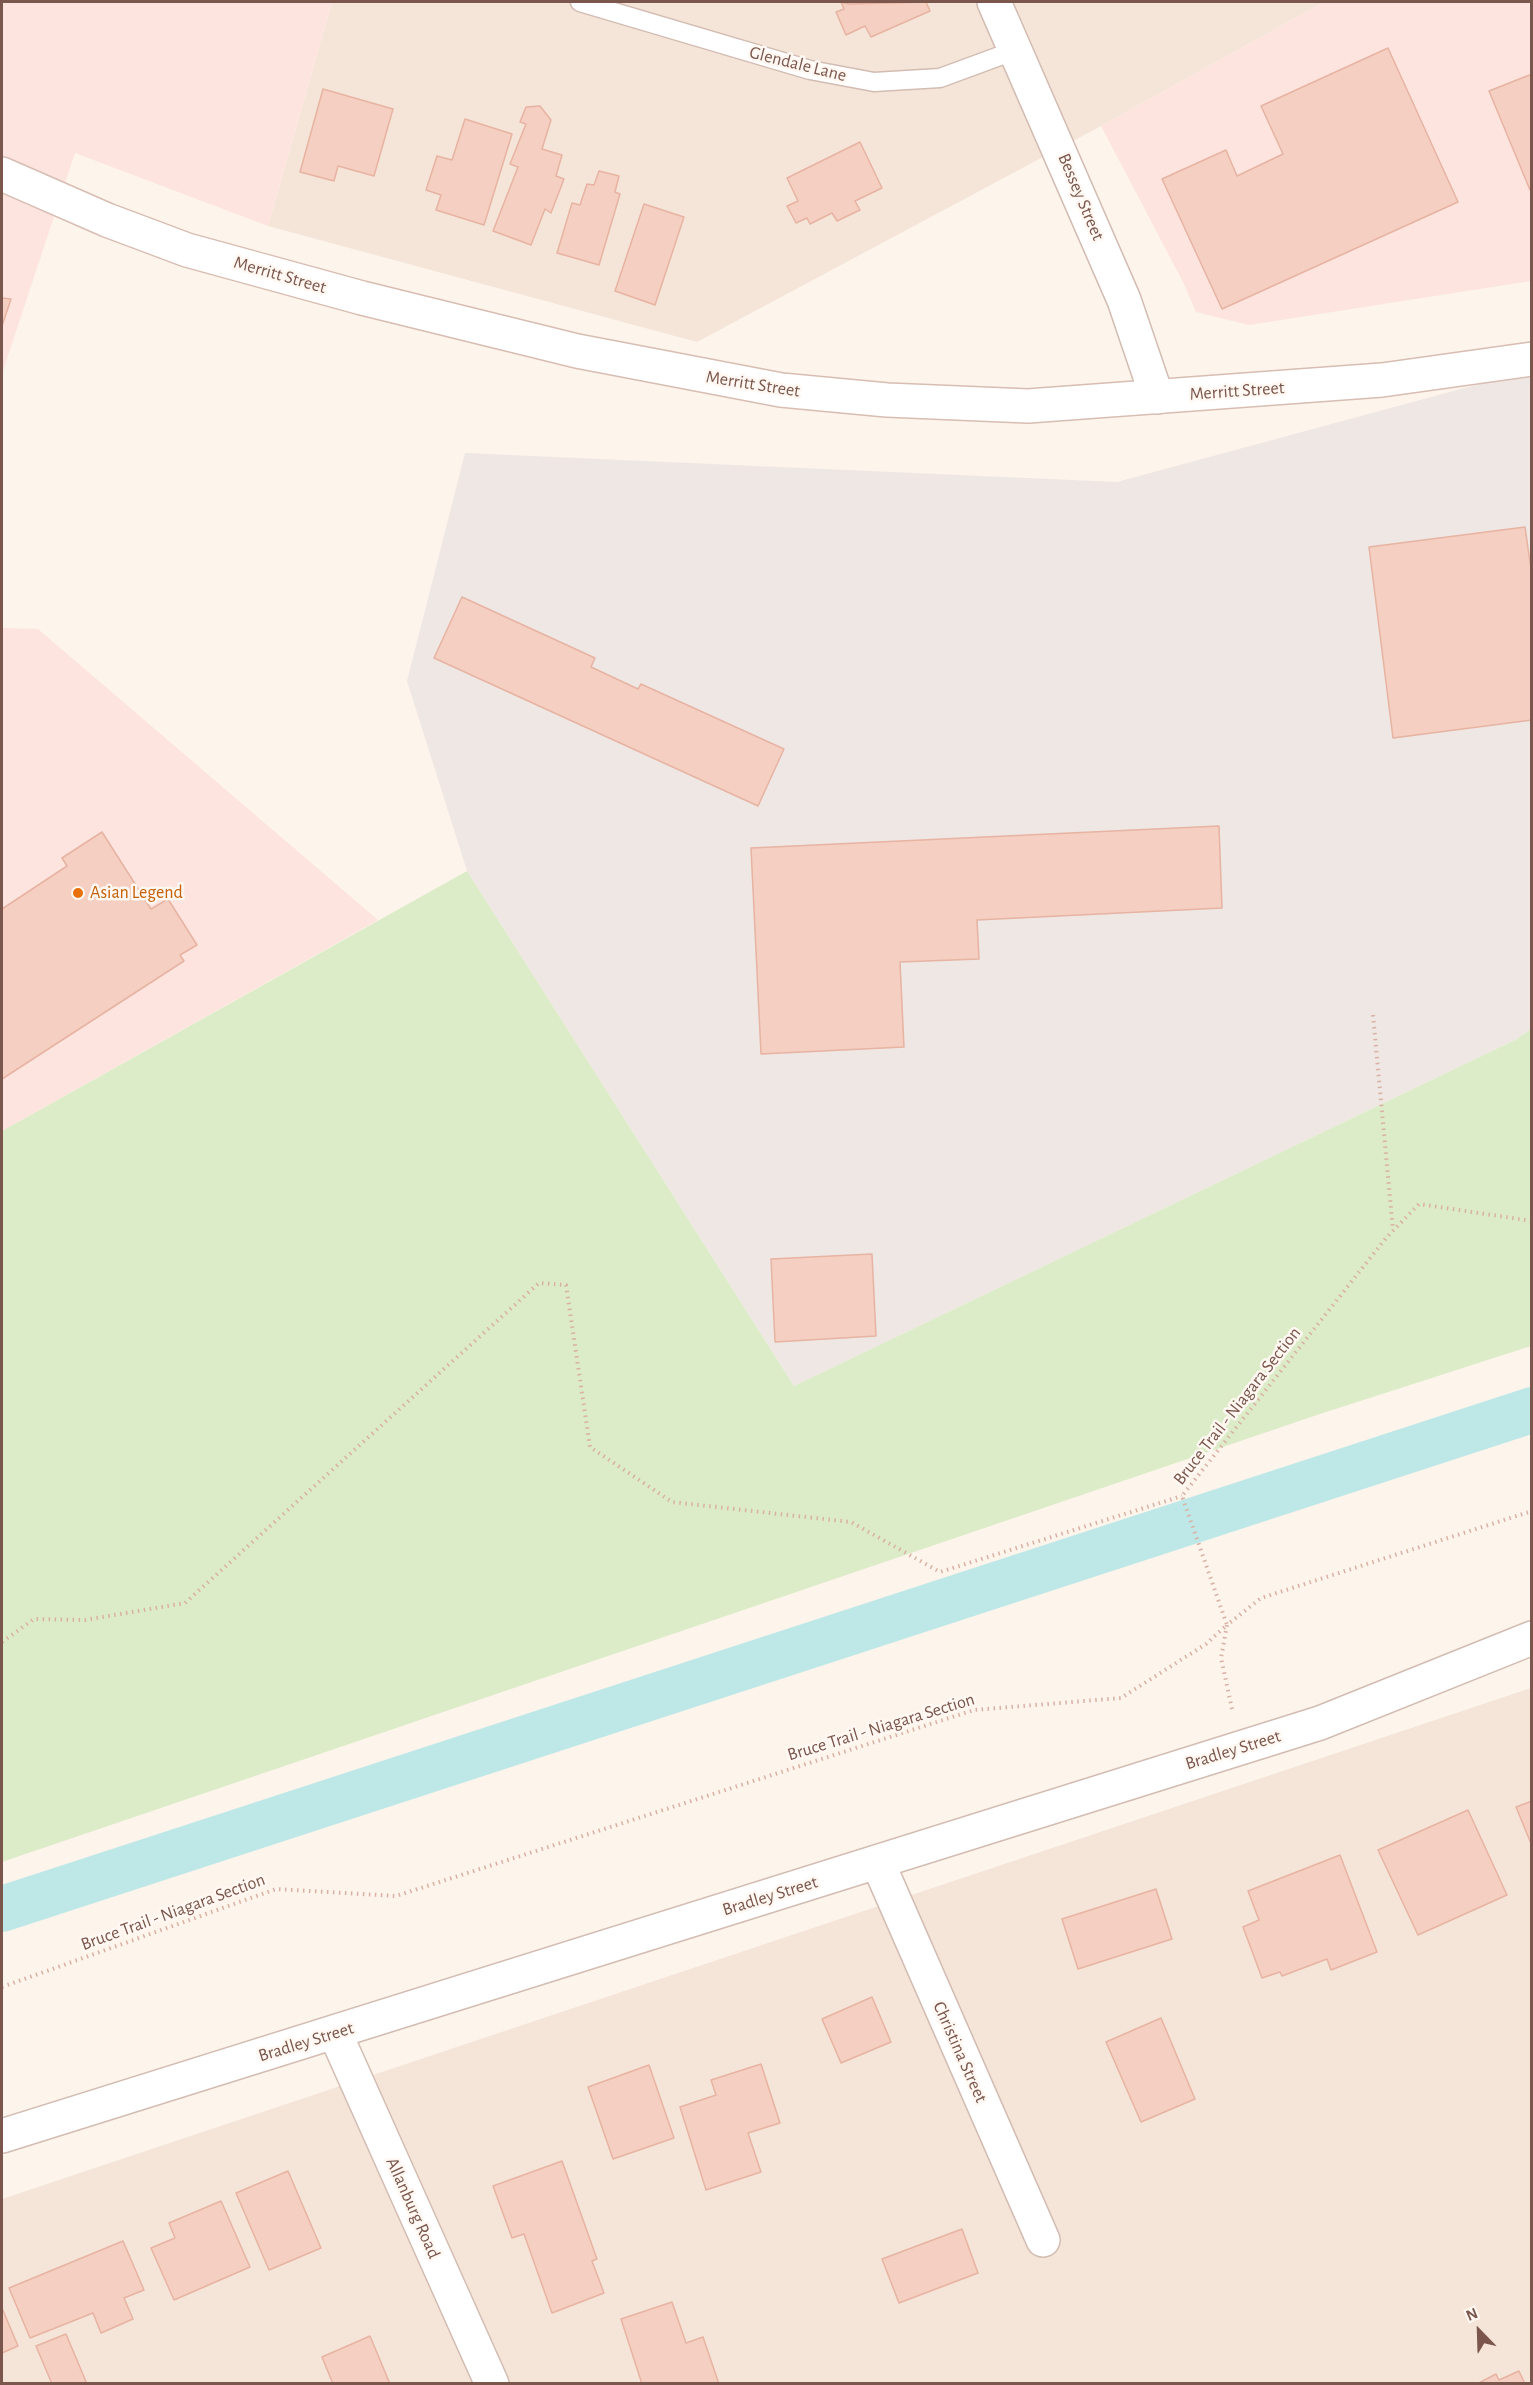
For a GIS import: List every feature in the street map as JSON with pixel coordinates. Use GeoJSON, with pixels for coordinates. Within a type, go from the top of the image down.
{"type":"FeatureCollection","features":[{"type":"Feature","properties":{"kind":"street","name":"Bessey Street"},"geometry":{"type":"LineString","coordinates":[[994,2],[1125,300],[1157,397]]}},
{"type":"Feature","properties":{"kind":"street","name":"Merritt Street"},"geometry":{"type":"LineString","coordinates":[[2,174],[107,220],[187,250],[372,301],[577,351],[781,390],[887,400],[1028,406],[1382,380],[1532,359]]}},
{"type":"Feature","properties":{"kind":"street","name":"Bradley Street"},"geometry":{"type":"LineString","coordinates":[[2,2136],[1320,1723],[1532,1638]]}},
{"type":"Feature","properties":{"kind":"street","name":"Christina Street"},"geometry":{"type":"LineString","coordinates":[[878,1863],[1043,2240]]}},
{"type":"Feature","properties":{"kind":"street","name":"Allanburg Road"},"geometry":{"type":"LineString","coordinates":[[335,2033],[492,2384]]}},
{"type":"Feature","properties":{"kind":"lane","name":"Glendale Lane"},"geometry":{"type":"LineString","coordinates":[[580,2],[810,70],[874,82],[940,78],[1016,50]]}},
{"type":"Feature","properties":{"kind":"path"},"geometry":{"type":"LineString","coordinates":[[1373,1015],[1393,1230]]}},
{"type":"Feature","properties":{"kind":"path","name":"Bruce Trail - Niagara Section"},"geometry":{"type":"LineString","coordinates":[[2,1988],[276,1889],[396,1896],[974,1710],[1121,1698],[1206,1644],[1227,1625],[1182,1496],[1393,1230],[1419,1204],[1532,1221]]}},
{"type":"Feature","properties":{"kind":"path"},"geometry":{"type":"LineString","coordinates":[[2,1642],[34,1619],[85,1620],[185,1603],[540,1283],[566,1284],[590,1447],[672,1502],[851,1522],[940,1572],[1182,1496]]}},
{"type":"Feature","properties":{"kind":"path"},"geometry":{"type":"LineString","coordinates":[[1241,1748],[1221,1658],[1227,1625],[1261,1598],[1532,1511]]}},
{"type":"Feature","properties":{"kind":"shaded area"},"geometry":{"type":"Polygon","coordinates":[[[2,2],[332,2],[268,226],[75,153],[2,374],[2,2]]]}},
{"type":"Feature","properties":{"kind":"shaded area"},"geometry":{"type":"Polygon","coordinates":[[[332,2],[1324,2],[1101,126],[697,342],[268,226],[332,2]]]}},
{"type":"Feature","properties":{"kind":"shaded area"},"geometry":{"type":"Polygon","coordinates":[[[1324,2],[1531,2],[1531,281],[1249,325],[1196,312],[1183,282],[1101,126],[1324,2]]]}},
{"type":"Feature","properties":{"kind":"shaded area"},"geometry":{"type":"Polygon","coordinates":[[[1531,370],[1531,1029],[1517,1039],[794,1386],[467,871],[407,681],[465,453],[1117,482],[1531,370]]]}},
{"type":"Feature","properties":{"kind":"shaded area"},"geometry":{"type":"Polygon","coordinates":[[[2,628],[38,629],[378,920],[2,1131],[2,628]]]}},
{"type":"Feature","properties":{"kind":"shaded area"},"geometry":{"type":"Polygon","coordinates":[[[1531,1688],[1531,2383],[2,2383],[2,2199],[1531,1688]]]}},
{"type":"Feature","properties":{"kind":"green space"},"geometry":{"type":"Polygon","coordinates":[[[467,871],[794,1386],[1517,1039],[1531,1029],[1531,1346],[1317,1415],[2,1862],[2,1131],[467,871]]]}},
{"type":"Feature","properties":{"kind":"building"},"geometry":{"type":"Polygon","coordinates":[[[841,2],[849,4],[926,2],[930,11],[871,37],[865,26],[846,35],[836,12],[844,9],[841,2]]]}},
{"type":"Feature","properties":{"kind":"building"},"geometry":{"type":"Polygon","coordinates":[[[1388,48],[1458,202],[1222,309],[1162,179],[1226,150],[1237,176],[1283,154],[1261,106],[1388,48]]]}},
{"type":"Feature","properties":{"kind":"building"},"geometry":{"type":"Polygon","coordinates":[[[1532,74],[1532,190],[1530,190],[1489,91],[1532,74]]]}},
{"type":"Feature","properties":{"kind":"building"},"geometry":{"type":"Polygon","coordinates":[[[323,89],[393,109],[374,176],[338,166],[334,181],[300,172],[323,89]]]}},
{"type":"Feature","properties":{"kind":"building"},"geometry":{"type":"Polygon","coordinates":[[[540,106],[551,120],[542,149],[562,155],[556,176],[564,179],[551,213],[545,209],[531,245],[493,231],[518,167],[510,164],[526,124],[520,122],[526,107],[540,106]]]}},
{"type":"Feature","properties":{"kind":"building"},"geometry":{"type":"Polygon","coordinates":[[[465,119],[512,134],[484,225],[436,210],[441,195],[426,190],[437,156],[452,160],[465,119]]]}},
{"type":"Feature","properties":{"kind":"building"},"geometry":{"type":"Polygon","coordinates":[[[860,142],[882,188],[855,201],[860,210],[837,221],[832,213],[810,224],[807,218],[796,223],[787,206],[798,201],[787,178],[860,142]]]}},
{"type":"Feature","properties":{"kind":"building"},"geometry":{"type":"Polygon","coordinates":[[[599,171],[619,176],[615,192],[620,194],[599,265],[557,253],[572,203],[580,205],[587,184],[594,185],[599,171]]]}},
{"type":"Feature","properties":{"kind":"building"},"geometry":{"type":"Polygon","coordinates":[[[644,204],[684,217],[655,305],[615,291],[644,204]]]}},
{"type":"Feature","properties":{"kind":"building"},"geometry":{"type":"Polygon","coordinates":[[[2,298],[11,299],[2,326],[2,298]]]}},
{"type":"Feature","properties":{"kind":"building"},"geometry":{"type":"Polygon","coordinates":[[[1525,527],[1532,576],[1532,720],[1393,738],[1369,547],[1525,527]]]}},
{"type":"Feature","properties":{"kind":"building"},"geometry":{"type":"Polygon","coordinates":[[[462,597],[595,658],[591,667],[638,689],[641,684],[784,749],[758,806],[434,658],[462,597]]]}},
{"type":"Feature","properties":{"kind":"building"},"geometry":{"type":"Polygon","coordinates":[[[1219,826],[1222,908],[977,920],[979,959],[900,962],[904,1047],[761,1054],[751,848],[1219,826]]]}},
{"type":"Feature","properties":{"kind":"building"},"geometry":{"type":"Polygon","coordinates":[[[102,832],[151,909],[168,899],[197,945],[180,955],[184,961],[2,1079],[2,909],[67,866],[62,858],[102,832]]]}},
{"type":"Feature","properties":{"kind":"building"},"geometry":{"type":"Polygon","coordinates":[[[872,1254],[876,1336],[775,1342],[771,1259],[872,1254]]]}},
{"type":"Feature","properties":{"kind":"building"},"geometry":{"type":"Polygon","coordinates":[[[1532,1801],[1532,1846],[1516,1807],[1532,1801]]]}},
{"type":"Feature","properties":{"kind":"building"},"geometry":{"type":"Polygon","coordinates":[[[1468,1810],[1507,1895],[1418,1935],[1378,1850],[1468,1810]]]}},
{"type":"Feature","properties":{"kind":"building"},"geometry":{"type":"Polygon","coordinates":[[[1340,1855],[1377,1952],[1331,1970],[1327,1959],[1282,1976],[1280,1972],[1262,1978],[1243,1927],[1259,1920],[1248,1891],[1340,1855]]]}},
{"type":"Feature","properties":{"kind":"building"},"geometry":{"type":"Polygon","coordinates":[[[1156,1889],[1172,1939],[1078,1969],[1062,1919],[1156,1889]]]}},
{"type":"Feature","properties":{"kind":"building"},"geometry":{"type":"Polygon","coordinates":[[[872,1997],[891,2042],[841,2063],[822,2019],[872,1997]]]}},
{"type":"Feature","properties":{"kind":"building"},"geometry":{"type":"Polygon","coordinates":[[[1161,2018],[1195,2099],[1141,2122],[1106,2042],[1161,2018]]]}},
{"type":"Feature","properties":{"kind":"building"},"geometry":{"type":"Polygon","coordinates":[[[761,2064],[780,2123],[748,2133],[761,2172],[706,2190],[680,2107],[716,2095],[711,2080],[761,2064]]]}},
{"type":"Feature","properties":{"kind":"building"},"geometry":{"type":"Polygon","coordinates":[[[649,2065],[674,2138],[613,2159],[588,2087],[649,2065]]]}},
{"type":"Feature","properties":{"kind":"building"},"geometry":{"type":"Polygon","coordinates":[[[562,2161],[597,2259],[592,2261],[604,2293],[552,2313],[524,2234],[512,2238],[493,2186],[562,2161]]]}},
{"type":"Feature","properties":{"kind":"building"},"geometry":{"type":"Polygon","coordinates":[[[288,2171],[321,2248],[269,2270],[236,2193],[288,2171]]]}},
{"type":"Feature","properties":{"kind":"building"},"geometry":{"type":"Polygon","coordinates":[[[221,2201],[250,2267],[174,2300],[151,2248],[175,2238],[169,2223],[221,2201]]]}},
{"type":"Feature","properties":{"kind":"building"},"geometry":{"type":"Polygon","coordinates":[[[962,2229],[978,2273],[899,2303],[882,2259],[962,2229]]]}},
{"type":"Feature","properties":{"kind":"building"},"geometry":{"type":"Polygon","coordinates":[[[123,2241],[144,2290],[124,2298],[133,2319],[101,2333],[93,2313],[30,2338],[9,2288],[123,2241]]]}},
{"type":"Feature","properties":{"kind":"building"},"geometry":{"type":"Polygon","coordinates":[[[672,2302],[686,2343],[703,2337],[719,2384],[642,2384],[621,2319],[672,2302]]]}},
{"type":"Feature","properties":{"kind":"building"},"geometry":{"type":"Polygon","coordinates":[[[2,2308],[18,2346],[2,2353],[2,2308]]]}},
{"type":"Feature","properties":{"kind":"building"},"geometry":{"type":"Polygon","coordinates":[[[66,2334],[87,2384],[52,2384],[36,2346],[66,2334]]]}},
{"type":"Feature","properties":{"kind":"building"},"geometry":{"type":"Polygon","coordinates":[[[370,2336],[390,2384],[333,2384],[322,2357],[370,2336]]]}},
{"type":"Feature","properties":{"kind":"building"},"geometry":{"type":"Polygon","coordinates":[[[1519,2371],[1525,2384],[1477,2384],[1496,2374],[1499,2380],[1519,2371]]]}},
{"type":"Feature","properties":{"kind":"waterway"},"geometry":{"type":"LineString","coordinates":[[2,1909],[1532,1410]]}},
{"type":"Feature","properties":{"kind":"place","name":"Asian Legend"},"geometry":{"type":"Point","coordinates":[78,893]}}]}
